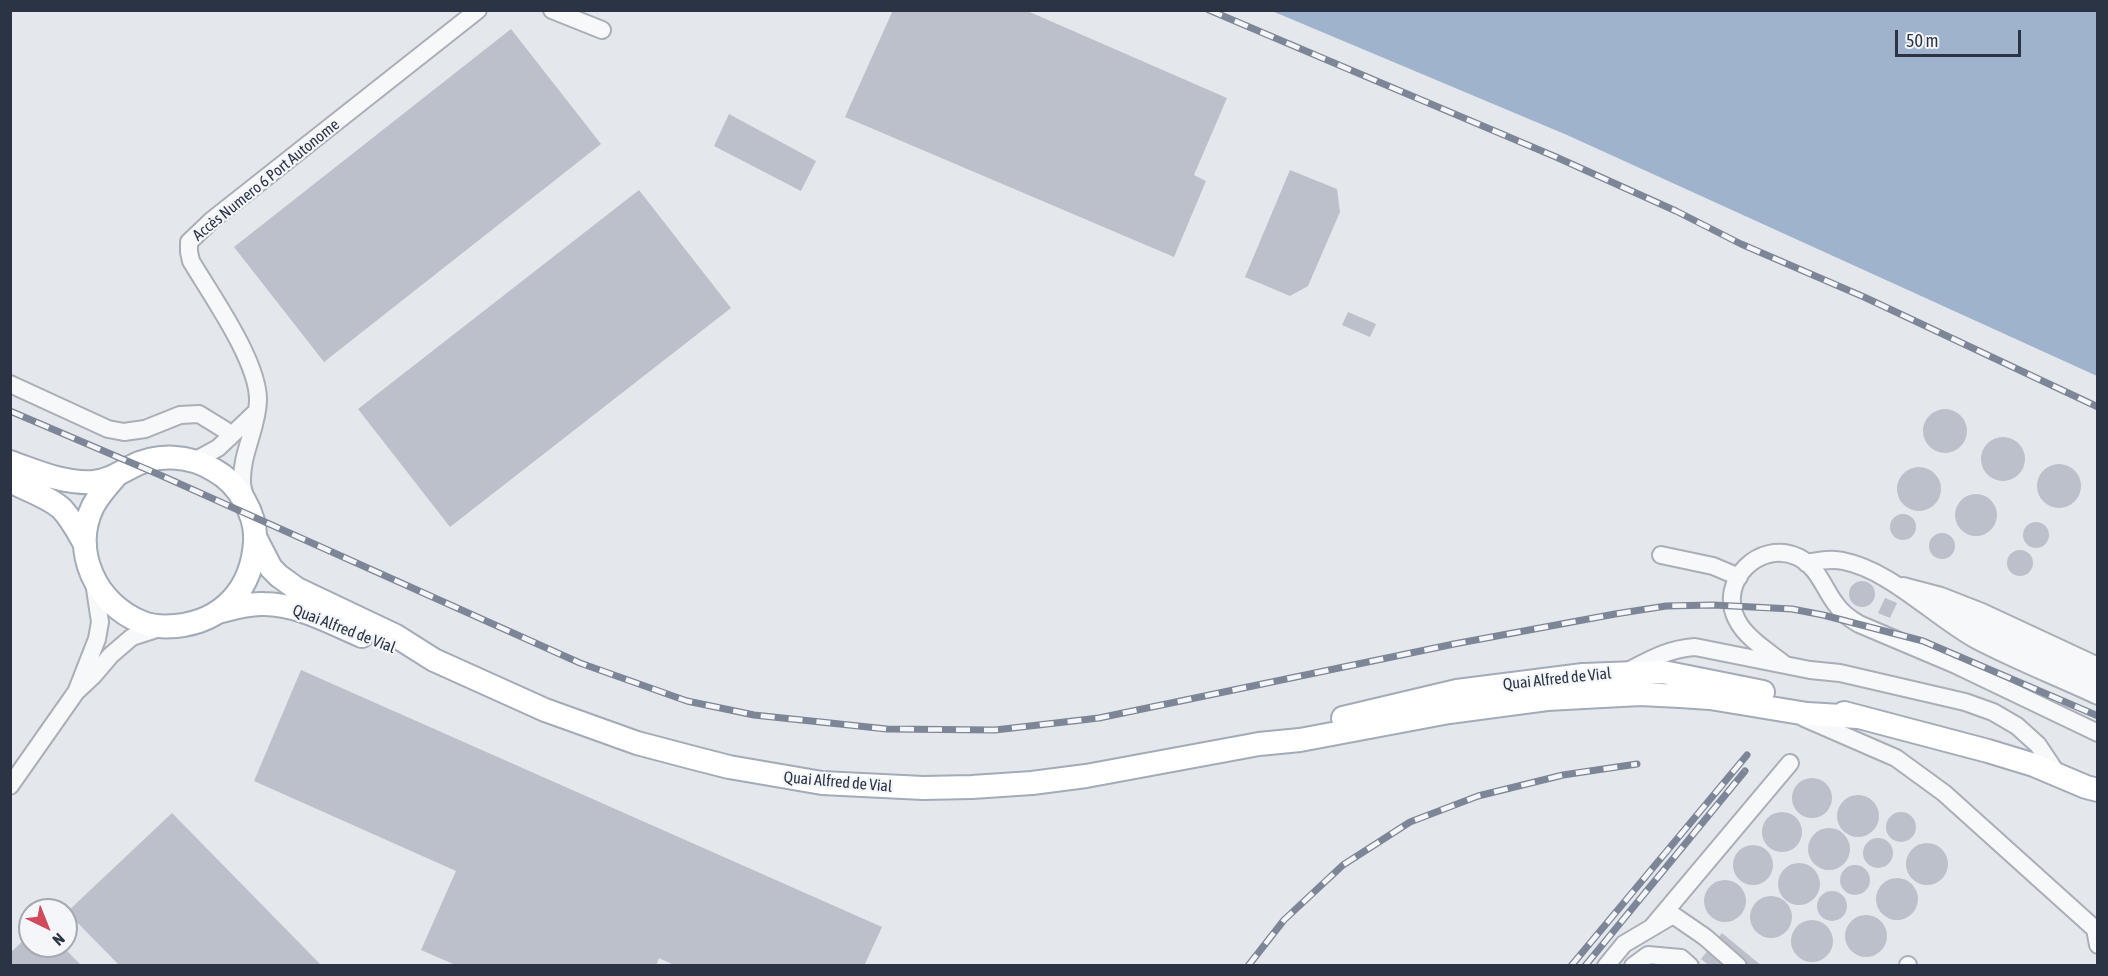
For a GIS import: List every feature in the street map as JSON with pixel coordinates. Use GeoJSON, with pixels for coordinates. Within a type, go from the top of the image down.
{"type":"FeatureCollection","features":[{"type":"Feature","properties":{"kind":"main road"},"geometry":{"type":"LineString","coordinates":[[173,457],[194,461],[215,470],[233,485],[246,504],[255,537],[254,559],[247,580],[234,598],[219,612],[192,624],[164,627],[142,623],[123,613],[106,599],[94,581],[87,563],[85,544],[87,525],[93,507],[102,491],[115,477],[133,466],[153,459],[173,457]]}},
{"type":"Feature","properties":{"kind":"main road"},"geometry":{"type":"LineString","coordinates":[[10,462],[58,479],[74,482],[95,482],[115,477]]}},
{"type":"Feature","properties":{"kind":"main road"},"geometry":{"type":"LineString","coordinates":[[10,481],[60,507],[85,544]]}},
{"type":"Feature","properties":{"kind":"main road","name":"Quai Alfred de Vial"},"geometry":{"type":"LineString","coordinates":[[255,537],[272,568],[287,583],[396,636],[434,660],[545,710],[637,743],[729,767],[822,783],[933,788],[1032,783],[1097,774],[1259,744],[1299,740],[1472,708],[1557,698],[1640,694],[1680,696],[1858,717]]}},
{"type":"Feature","properties":{"kind":"main road","name":"Quai Alfred de Vial"},"geometry":{"type":"LineString","coordinates":[[219,612],[241,606],[282,605],[305,612],[391,648],[434,660]]}},
{"type":"Feature","properties":{"kind":"main road","name":"Quai Alfred de Vial"},"geometry":{"type":"LineString","coordinates":[[1259,744],[1296,730],[1457,691],[1519,682],[1663,672],[1812,702],[1858,717],[1988,750],[2058,775],[2094,793]]}},
{"type":"Feature","properties":{"kind":"street","name":"Accès Numero 6 Port Autonome"},"geometry":{"type":"LineString","coordinates":[[246,504],[242,482],[258,399],[250,366],[191,261],[189,242],[212,220],[478,10]]}},
{"type":"Feature","properties":{"kind":"street"},"geometry":{"type":"LineString","coordinates":[[552,10],[602,30]]}},
{"type":"Feature","properties":{"kind":"street"},"geometry":{"type":"LineString","coordinates":[[10,384],[108,429],[124,432],[145,429],[180,415],[199,414],[225,430],[230,436]]}},
{"type":"Feature","properties":{"kind":"street"},"geometry":{"type":"LineString","coordinates":[[194,461],[218,448],[256,412]]}},
{"type":"Feature","properties":{"kind":"street"},"geometry":{"type":"LineString","coordinates":[[1784,664],[1746,632],[1737,621],[1732,606],[1732,597],[1743,569],[1755,558],[1766,554],[1783,553],[1806,562],[1823,582],[1835,603],[1851,620],[1869,630],[1956,665],[2097,733]]}},
{"type":"Feature","properties":{"kind":"street"},"geometry":{"type":"LineString","coordinates":[[1662,555],[1702,563],[1739,577]]}},
{"type":"Feature","properties":{"kind":"street"},"geometry":{"type":"LineString","coordinates":[[1806,562],[1842,560],[1864,568],[2097,682]]}},
{"type":"Feature","properties":{"kind":"street"},"geometry":{"type":"LineString","coordinates":[[76,692],[97,639],[100,622],[94,581]]}},
{"type":"Feature","properties":{"kind":"street"},"geometry":{"type":"LineString","coordinates":[[1891,582],[1941,596],[1982,612],[2097,666]]}},
{"type":"Feature","properties":{"kind":"street"},"geometry":{"type":"LineString","coordinates":[[1891,582],[1976,640],[2097,696]]}},
{"type":"Feature","properties":{"kind":"street"},"geometry":{"type":"LineString","coordinates":[[10,786],[76,692],[126,641],[143,632],[164,627]]}},
{"type":"Feature","properties":{"kind":"street"},"geometry":{"type":"LineString","coordinates":[[1625,673],[1663,653],[1677,648],[1695,647],[1810,670],[1840,673],[1965,702],[1993,712],[2017,726],[2038,746],[2058,775]]}},
{"type":"Feature","properties":{"kind":"street"},"geometry":{"type":"LineString","coordinates":[[1784,710],[1896,758],[1944,793],[2095,929],[2097,945]]}},
{"type":"Feature","properties":{"kind":"street"},"geometry":{"type":"LineString","coordinates":[[1653,926],[1790,763]]}},
{"type":"Feature","properties":{"kind":"street"},"geometry":{"type":"LineString","coordinates":[[1606,966],[1624,944],[1673,915],[1705,937],[1738,966]]}},
{"type":"Feature","properties":{"kind":"street"},"geometry":{"type":"LineString","coordinates":[[1633,966],[1648,955],[1681,958],[1690,966]]}},
{"type":"Feature","properties":{"kind":"water"},"geometry":{"type":"Polygon","coordinates":[[[1272,11],[2097,11],[2097,376],[1567,135],[1272,11]]]}},
{"type":"Feature","properties":{"kind":"building"},"geometry":{"type":"Polygon","coordinates":[[[893,10],[1025,10],[1227,98],[1194,175],[1206,181],[1174,257],[845,117],[893,10]]]}},
{"type":"Feature","properties":{"kind":"building"},"geometry":{"type":"Polygon","coordinates":[[[511,29],[601,144],[324,362],[234,247],[511,29]]]}},
{"type":"Feature","properties":{"kind":"building"},"geometry":{"type":"Polygon","coordinates":[[[729,114],[816,161],[801,191],[714,146],[729,114]]]}},
{"type":"Feature","properties":{"kind":"building"},"geometry":{"type":"Polygon","coordinates":[[[1290,170],[1337,189],[1340,212],[1308,286],[1290,296],[1245,277],[1290,170]]]}},
{"type":"Feature","properties":{"kind":"building"},"geometry":{"type":"Polygon","coordinates":[[[639,190],[731,308],[450,527],[358,409],[639,190]]]}},
{"type":"Feature","properties":{"kind":"building"},"geometry":{"type":"Polygon","coordinates":[[[1348,312],[1376,324],[1370,337],[1342,325],[1348,312]]]}},
{"type":"Feature","properties":{"kind":"building"},"geometry":{"type":"Polygon","coordinates":[[[1945,409],[1960,416],[1967,431],[1960,446],[1945,453],[1930,446],[1923,431],[1930,416],[1945,409]]]}},
{"type":"Feature","properties":{"kind":"building"},"geometry":{"type":"Polygon","coordinates":[[[2003,437],[2018,444],[2025,459],[2018,474],[2003,481],[1988,474],[1981,459],[1988,444],[2003,437]]]}},
{"type":"Feature","properties":{"kind":"building"},"geometry":{"type":"Polygon","coordinates":[[[2059,464],[2074,471],[2081,486],[2074,501],[2059,508],[2044,501],[2037,486],[2044,471],[2059,464]]]}},
{"type":"Feature","properties":{"kind":"building"},"geometry":{"type":"Polygon","coordinates":[[[1919,467],[1934,474],[1941,489],[1934,504],[1919,511],[1904,504],[1897,489],[1904,474],[1919,467]]]}},
{"type":"Feature","properties":{"kind":"building"},"geometry":{"type":"Polygon","coordinates":[[[1976,494],[1984,495],[1991,500],[1996,507],[1996,523],[1991,530],[1984,535],[1976,536],[1968,535],[1961,530],[1956,523],[1955,515],[1956,507],[1961,500],[1968,495],[1976,494]]]}},
{"type":"Feature","properties":{"kind":"building"},"geometry":{"type":"Polygon","coordinates":[[[1903,514],[1912,518],[1916,527],[1912,536],[1903,540],[1894,536],[1890,527],[1894,518],[1903,514]]]}},
{"type":"Feature","properties":{"kind":"building"},"geometry":{"type":"Polygon","coordinates":[[[2036,522],[2045,526],[2049,535],[2045,544],[2036,548],[2027,544],[2023,535],[2027,526],[2036,522]]]}},
{"type":"Feature","properties":{"kind":"building"},"geometry":{"type":"Polygon","coordinates":[[[1942,533],[1951,537],[1955,546],[1951,555],[1942,559],[1933,555],[1929,546],[1933,537],[1942,533]]]}},
{"type":"Feature","properties":{"kind":"building"},"geometry":{"type":"Polygon","coordinates":[[[2020,550],[2029,554],[2033,563],[2029,572],[2020,576],[2011,572],[2007,563],[2011,554],[2020,550]]]}},
{"type":"Feature","properties":{"kind":"building"},"geometry":{"type":"Polygon","coordinates":[[[1862,581],[1871,585],[1875,594],[1871,603],[1862,607],[1853,603],[1849,594],[1853,585],[1862,581]]]}},
{"type":"Feature","properties":{"kind":"building"},"geometry":{"type":"Polygon","coordinates":[[[1885,598],[1897,603],[1890,618],[1878,613],[1885,598]]]}},
{"type":"Feature","properties":{"kind":"building"},"geometry":{"type":"Polygon","coordinates":[[[301,670],[882,927],[864,966],[676,966],[659,958],[656,966],[458,966],[421,950],[456,871],[254,781],[301,670]]]}},
{"type":"Feature","properties":{"kind":"building"},"geometry":{"type":"Polygon","coordinates":[[[1812,778],[1820,779],[1826,784],[1831,790],[1831,806],[1826,812],[1820,817],[1812,818],[1804,817],[1798,812],[1793,806],[1792,798],[1793,790],[1798,784],[1804,779],[1812,778]]]}},
{"type":"Feature","properties":{"kind":"building"},"geometry":{"type":"Polygon","coordinates":[[[1858,795],[1873,801],[1879,816],[1873,831],[1858,837],[1843,831],[1837,816],[1843,801],[1858,795]]]}},
{"type":"Feature","properties":{"kind":"building"},"geometry":{"type":"Polygon","coordinates":[[[1782,812],[1790,813],[1796,818],[1801,824],[1801,840],[1796,846],[1790,851],[1782,852],[1774,851],[1768,846],[1763,840],[1762,832],[1763,824],[1768,818],[1774,813],[1782,812]]]}},
{"type":"Feature","properties":{"kind":"building"},"geometry":{"type":"Polygon","coordinates":[[[1901,812],[1912,816],[1916,827],[1912,838],[1901,842],[1890,838],[1886,827],[1890,816],[1901,812]]]}},
{"type":"Feature","properties":{"kind":"building"},"geometry":{"type":"Polygon","coordinates":[[[172,813],[322,966],[120,966],[78,923],[78,902],[172,813]]]}},
{"type":"Feature","properties":{"kind":"building"},"geometry":{"type":"Polygon","coordinates":[[[1829,828],[1844,834],[1850,849],[1844,864],[1829,870],[1814,864],[1808,849],[1814,834],[1829,828]]]}},
{"type":"Feature","properties":{"kind":"building"},"geometry":{"type":"Polygon","coordinates":[[[1878,838],[1889,842],[1893,853],[1889,864],[1878,868],[1867,864],[1863,853],[1867,842],[1878,838]]]}},
{"type":"Feature","properties":{"kind":"building"},"geometry":{"type":"Polygon","coordinates":[[[1927,843],[1935,844],[1942,849],[1947,856],[1947,872],[1942,879],[1935,884],[1927,885],[1919,884],[1912,879],[1907,872],[1906,864],[1907,856],[1912,849],[1919,844],[1927,843]]]}},
{"type":"Feature","properties":{"kind":"building"},"geometry":{"type":"Polygon","coordinates":[[[1753,845],[1761,846],[1767,851],[1772,857],[1772,873],[1767,879],[1761,884],[1753,885],[1745,884],[1739,879],[1734,873],[1733,865],[1734,857],[1739,851],[1745,846],[1753,845]]]}},
{"type":"Feature","properties":{"kind":"building"},"geometry":{"type":"Polygon","coordinates":[[[1799,863],[1814,869],[1820,884],[1814,899],[1799,905],[1784,899],[1778,884],[1784,869],[1799,863]]]}},
{"type":"Feature","properties":{"kind":"building"},"geometry":{"type":"Polygon","coordinates":[[[1855,865],[1866,869],[1870,880],[1866,891],[1855,895],[1844,891],[1840,880],[1844,869],[1855,865]]]}},
{"type":"Feature","properties":{"kind":"building"},"geometry":{"type":"Polygon","coordinates":[[[1897,878],[1912,884],[1918,899],[1912,914],[1897,920],[1882,914],[1876,899],[1882,884],[1897,878]]]}},
{"type":"Feature","properties":{"kind":"building"},"geometry":{"type":"Polygon","coordinates":[[[1725,880],[1733,881],[1740,886],[1745,893],[1745,909],[1740,916],[1733,921],[1725,922],[1717,921],[1710,916],[1705,909],[1704,901],[1705,893],[1710,886],[1717,881],[1725,880]]]}},
{"type":"Feature","properties":{"kind":"building"},"geometry":{"type":"Polygon","coordinates":[[[1832,891],[1843,895],[1847,906],[1843,917],[1832,921],[1821,917],[1817,906],[1821,895],[1832,891]]]}},
{"type":"Feature","properties":{"kind":"building"},"geometry":{"type":"Polygon","coordinates":[[[1771,896],[1786,902],[1792,917],[1786,932],[1771,938],[1756,932],[1750,917],[1756,902],[1771,896]]]}},
{"type":"Feature","properties":{"kind":"building"},"geometry":{"type":"Polygon","coordinates":[[[1866,915],[1874,916],[1881,921],[1886,928],[1886,944],[1881,951],[1874,956],[1866,957],[1858,956],[1851,951],[1846,944],[1845,936],[1846,928],[1851,921],[1858,916],[1866,915]]]}},
{"type":"Feature","properties":{"kind":"building"},"geometry":{"type":"Polygon","coordinates":[[[1812,920],[1820,921],[1827,926],[1832,933],[1832,949],[1827,956],[1820,961],[1812,962],[1804,961],[1797,956],[1792,949],[1791,941],[1792,933],[1797,926],[1804,921],[1812,920]]]}},
{"type":"Feature","properties":{"kind":"building"},"geometry":{"type":"Polygon","coordinates":[[[1722,933],[1762,966],[1710,966],[1701,959],[1722,933]]]}},
{"type":"Feature","properties":{"kind":"building"},"geometry":{"type":"Polygon","coordinates":[[[18,945],[18,958],[74,958],[82,966],[10,966],[10,953],[18,945]]]}},
{"type":"Feature","properties":{"kind":"railway"},"geometry":{"type":"LineString","coordinates":[[1209,10],[1556,157],[1676,211],[1741,244],[1864,297],[2098,407]]}},
{"type":"Feature","properties":{"kind":"railway"},"geometry":{"type":"LineString","coordinates":[[10,411],[160,475],[580,663],[687,701],[754,715],[887,729],[995,730],[1099,718],[1454,644],[1615,614],[1666,606],[1713,605],[1792,609],[1923,641],[2098,716]]}},
{"type":"Feature","properties":{"kind":"railway"},"geometry":{"type":"LineString","coordinates":[[1571,966],[1747,755]]}},
{"type":"Feature","properties":{"kind":"railway"},"geometry":{"type":"LineString","coordinates":[[1248,966],[1284,920],[1343,865],[1410,822],[1478,796],[1563,775],[1637,764]]}},
{"type":"Feature","properties":{"kind":"railway"},"geometry":{"type":"LineString","coordinates":[[1585,966],[1745,771]]}}]}
